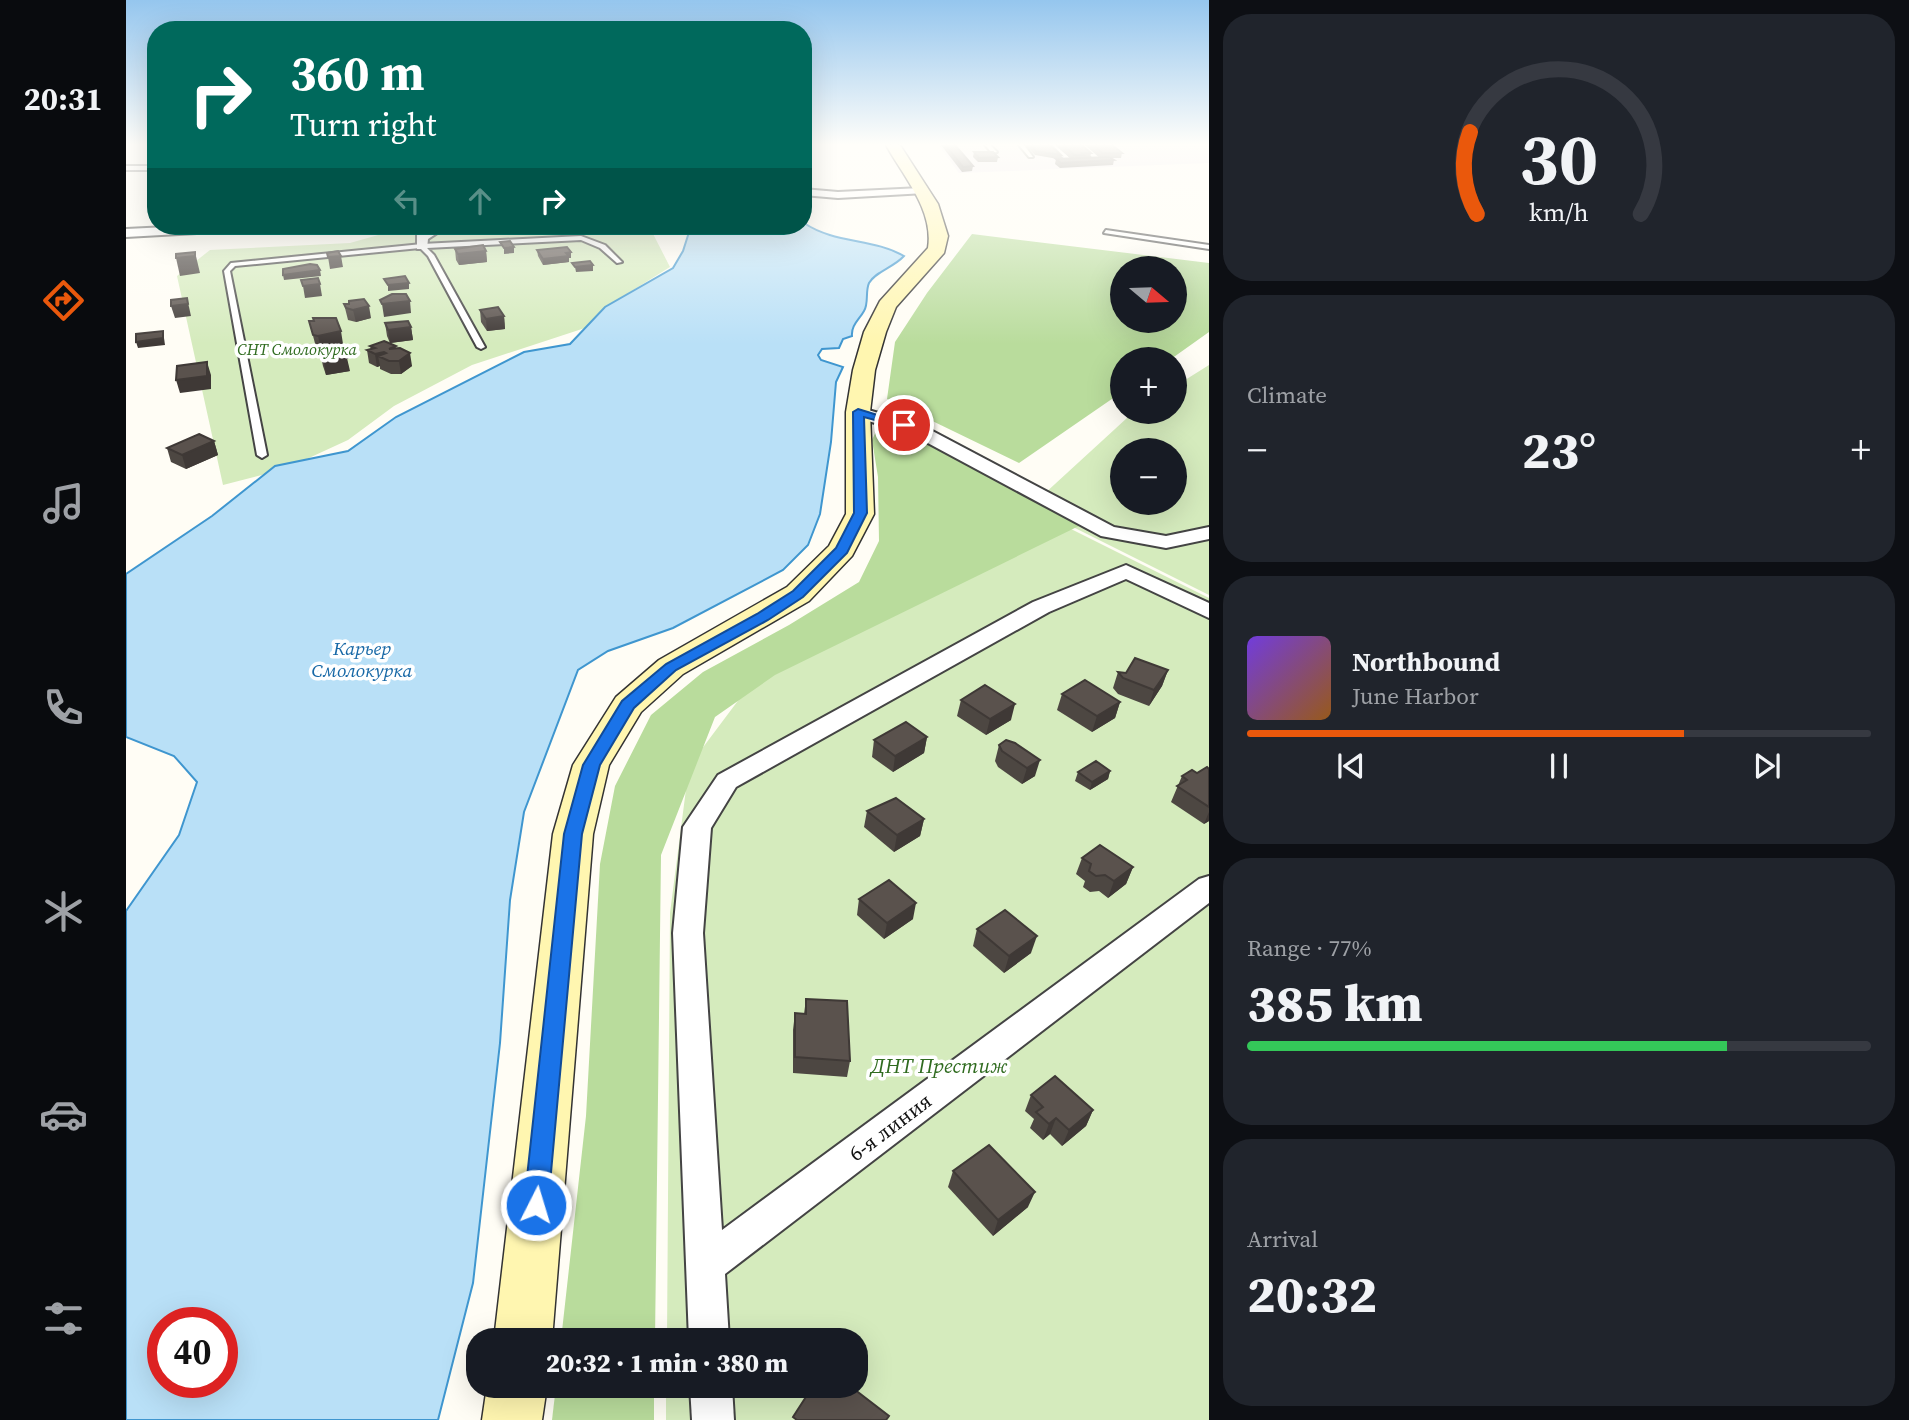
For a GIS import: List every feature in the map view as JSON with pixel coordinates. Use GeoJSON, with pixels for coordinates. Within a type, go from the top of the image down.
{"type":"FeatureCollection","features":[{"type":"Feature","properties":{"kind":"street"},"geometry":{"type":"LineString","coordinates":[[524,1328],[573,834],[591,765],[628,705],[671,667],[798,594],[842,550],[860,513],[858,412],[864,370],[875,332],[887,305],[937,249],[939,236],[933,211]]}},
{"type":"Feature","properties":{"kind":"street"},"geometry":{"type":"LineString","coordinates":[[126,233],[147,232]]}},
{"type":"Feature","properties":{"kind":"street"},"geometry":{"type":"LineString","coordinates":[[422,246],[421,238],[426,235]]}},
{"type":"Feature","properties":{"kind":"street"},"geometry":{"type":"LineString","coordinates":[[858,412],[918,429],[1108,532],[1166,542],[1209,533]]}},
{"type":"Feature","properties":{"kind":"street"},"geometry":{"type":"LineString","coordinates":[[709,1328],[688,933],[697,827],[727,781],[1041,607],[1126,570],[1209,611]]}},
{"type":"Feature","properties":{"kind":"street","name":"6-я линия"},"geometry":{"type":"LineString","coordinates":[[706,1265],[1209,887]]}},
{"type":"Feature","properties":{"kind":"street"},"geometry":{"type":"LineString","coordinates":[[512,1420],[515,1398]]}},
{"type":"Feature","properties":{"kind":"street"},"geometry":{"type":"LineString","coordinates":[[712,1398],[713,1420]]}},
{"type":"Feature","properties":{"kind":"lane"},"geometry":{"type":"LineString","coordinates":[[1107,232],[1209,247]]}},
{"type":"Feature","properties":{"kind":"lane"},"geometry":{"type":"LineString","coordinates":[[261,455],[227,271],[233,264],[422,246],[581,239],[594,240],[619,262]]}},
{"type":"Feature","properties":{"kind":"lane"},"geometry":{"type":"LineString","coordinates":[[422,246],[431,255],[481,347]]}},
{"type":"Feature","properties":{"kind":"green space"},"geometry":{"type":"Polygon","coordinates":[[[972,234],[1152,256],[1110,256],[1110,333],[1187,333],[1187,260],[1209,263],[1209,332],[1187,348],[1110,347],[1110,400],[1019,463],[887,399],[895,342],[927,293],[972,234]]]}},
{"type":"Feature","properties":{"kind":"green space","name":"СНТ Смолокурка"},"geometry":{"type":"Polygon","coordinates":[[[378,235],[654,235],[670,267],[614,302],[588,327],[472,365],[394,406],[348,440],[285,469],[223,485],[177,276],[210,250],[350,243],[378,235]]]}},
{"type":"Feature","properties":{"kind":"green space"},"geometry":{"type":"Polygon","coordinates":[[[1209,365],[1209,595],[1031,506],[1120,424],[1187,424],[1187,379],[1209,365]]]}},
{"type":"Feature","properties":{"kind":"green space"},"geometry":{"type":"Polygon","coordinates":[[[879,425],[925,436],[1081,525],[775,675],[715,717],[661,855],[655,1328],[562,1328],[586,1116],[600,864],[615,786],[651,715],[703,672],[789,625],[859,582],[879,541],[878,477],[872,440],[879,425]]]}},
{"type":"Feature","properties":{"kind":"green space","name":"ДНТ Престиж"},"geometry":{"type":"Polygon","coordinates":[[[1065,526],[1209,598],[1209,1420],[666,1420],[666,1398],[868,1398],[868,1328],[667,1328],[670,913],[689,766],[761,670],[1065,526]]]}},
{"type":"Feature","properties":{"kind":"green space"},"geometry":{"type":"Polygon","coordinates":[[[555,1398],[654,1398],[654,1420],[552,1420],[555,1398]]]}},
{"type":"Feature","properties":{"kind":"water","name":"Карьер Смолокурка"},"geometry":{"type":"Polygon","coordinates":[[[812,228],[880,246],[904,256],[869,283],[865,308],[854,326],[852,336],[843,339],[839,348],[822,349],[818,355],[821,360],[843,367],[836,382],[831,442],[820,514],[808,545],[783,570],[673,628],[608,651],[578,670],[524,812],[510,900],[500,1043],[473,1283],[438,1420],[126,1420],[126,911],[179,835],[197,782],[174,756],[126,737],[126,574],[212,516],[275,466],[348,451],[396,417],[524,352],[570,344],[605,307],[673,268],[688,235],[812,235],[812,228]]]}},
{"type":"Feature","properties":{"kind":"building"},"geometry":{"type":"Polygon","coordinates":[[[510,241],[514,247],[504,248],[500,242],[510,241]]]}},
{"type":"Feature","properties":{"kind":"building"},"geometry":{"type":"Polygon","coordinates":[[[483,245],[486,251],[458,254],[455,249],[483,245]]]}},
{"type":"Feature","properties":{"kind":"building"},"geometry":{"type":"Polygon","coordinates":[[[567,247],[571,252],[566,253],[569,256],[543,259],[537,250],[567,247]]]}},
{"type":"Feature","properties":{"kind":"building"},"geometry":{"type":"Polygon","coordinates":[[[338,251],[341,256],[328,257],[327,253],[338,251]]]}},
{"type":"Feature","properties":{"kind":"building"},"geometry":{"type":"Polygon","coordinates":[[[195,252],[195,256],[176,258],[176,254],[195,252]]]}},
{"type":"Feature","properties":{"kind":"building"},"geometry":{"type":"Polygon","coordinates":[[[590,261],[593,265],[575,267],[572,263],[590,261]]]}},
{"type":"Feature","properties":{"kind":"building"},"geometry":{"type":"Polygon","coordinates":[[[317,265],[320,270],[283,275],[283,269],[317,265]]]}},
{"type":"Feature","properties":{"kind":"building"},"geometry":{"type":"Polygon","coordinates":[[[405,276],[409,283],[388,285],[384,279],[405,276]]]}},
{"type":"Feature","properties":{"kind":"building"},"geometry":{"type":"Polygon","coordinates":[[[318,278],[320,284],[303,286],[301,280],[318,278]]]}},
{"type":"Feature","properties":{"kind":"building"},"geometry":{"type":"Polygon","coordinates":[[[392,294],[406,294],[410,301],[382,304],[380,300],[392,294]]]}},
{"type":"Feature","properties":{"kind":"building"},"geometry":{"type":"Polygon","coordinates":[[[187,298],[188,304],[171,306],[171,300],[187,298]]]}},
{"type":"Feature","properties":{"kind":"building"},"geometry":{"type":"Polygon","coordinates":[[[364,299],[369,306],[353,310],[346,308],[344,304],[349,304],[349,301],[364,299]]]}},
{"type":"Feature","properties":{"kind":"building"},"geometry":{"type":"Polygon","coordinates":[[[498,307],[504,316],[486,319],[480,310],[498,307]]]}},
{"type":"Feature","properties":{"kind":"building"},"geometry":{"type":"Polygon","coordinates":[[[313,318],[336,318],[341,331],[313,335],[309,321],[314,321],[313,318]]]}},
{"type":"Feature","properties":{"kind":"building"},"geometry":{"type":"Polygon","coordinates":[[[408,321],[411,327],[388,330],[385,323],[408,321]]]}},
{"type":"Feature","properties":{"kind":"building"},"geometry":{"type":"Polygon","coordinates":[[[163,331],[163,338],[136,342],[136,334],[163,331]]]}},
{"type":"Feature","properties":{"kind":"building"},"geometry":{"type":"Polygon","coordinates":[[[384,341],[396,346],[389,349],[400,348],[410,353],[399,361],[389,361],[378,356],[386,353],[384,352],[375,354],[367,350],[375,348],[370,346],[384,341]]]}},
{"type":"Feature","properties":{"kind":"building"},"geometry":{"type":"Polygon","coordinates":[[[344,349],[347,358],[324,362],[320,353],[344,349]]]}},
{"type":"Feature","properties":{"kind":"building"},"geometry":{"type":"Polygon","coordinates":[[[207,362],[207,376],[176,380],[177,366],[207,362]]]}},
{"type":"Feature","properties":{"kind":"building"},"geometry":{"type":"Polygon","coordinates":[[[199,434],[214,441],[182,455],[167,448],[199,434]]]}},
{"type":"Feature","properties":{"kind":"building"},"geometry":{"type":"Polygon","coordinates":[[[1135,658],[1168,670],[1154,690],[1123,678],[1118,672],[1126,673],[1135,658]]]}},
{"type":"Feature","properties":{"kind":"building"},"geometry":{"type":"Polygon","coordinates":[[[1085,680],[1120,702],[1097,716],[1062,694],[1085,680]]]}},
{"type":"Feature","properties":{"kind":"building"},"geometry":{"type":"Polygon","coordinates":[[[985,685],[1015,704],[990,719],[961,700],[985,685]]]}},
{"type":"Feature","properties":{"kind":"building"},"geometry":{"type":"Polygon","coordinates":[[[906,722],[927,737],[895,756],[874,740],[906,722]]]}},
{"type":"Feature","properties":{"kind":"building"},"geometry":{"type":"Polygon","coordinates":[[[1006,740],[1040,760],[1027,768],[1002,751],[999,745],[1006,740]]]}},
{"type":"Feature","properties":{"kind":"building"},"geometry":{"type":"Polygon","coordinates":[[[1096,761],[1110,771],[1092,782],[1078,772],[1096,761]]]}},
{"type":"Feature","properties":{"kind":"building"},"geometry":{"type":"Polygon","coordinates":[[[1207,767],[1209,807],[1177,786],[1187,780],[1182,776],[1192,770],[1197,773],[1207,767]]]}},
{"type":"Feature","properties":{"kind":"building"},"geometry":{"type":"Polygon","coordinates":[[[896,798],[924,819],[897,835],[867,811],[896,798]]]}},
{"type":"Feature","properties":{"kind":"building"},"geometry":{"type":"Polygon","coordinates":[[[1100,845],[1133,867],[1114,881],[1105,875],[1096,876],[1089,871],[1091,864],[1082,858],[1100,845]]]}},
{"type":"Feature","properties":{"kind":"building"},"geometry":{"type":"Polygon","coordinates":[[[889,880],[916,903],[887,923],[859,899],[889,880]]]}},
{"type":"Feature","properties":{"kind":"building"},"geometry":{"type":"Polygon","coordinates":[[[1005,910],[1037,936],[1009,956],[977,929],[1005,910]]]}},
{"type":"Feature","properties":{"kind":"building"},"geometry":{"type":"Polygon","coordinates":[[[806,999],[847,1001],[850,1061],[795,1057],[795,1013],[806,1014],[806,999]]]}},
{"type":"Feature","properties":{"kind":"building"},"geometry":{"type":"Polygon","coordinates":[[[1055,1076],[1093,1110],[1069,1130],[1056,1118],[1049,1124],[1036,1112],[1043,1107],[1031,1095],[1055,1076]]]}},
{"type":"Feature","properties":{"kind":"building"},"geometry":{"type":"Polygon","coordinates":[[[989,1145],[1035,1192],[998,1220],[953,1171],[989,1145]]]}},
{"type":"Feature","properties":{"kind":"building"},"geometry":{"type":"Polygon","coordinates":[[[805,1398],[866,1398],[889,1416],[886,1420],[797,1420],[793,1417],[805,1398]]]}},
{"type":"Feature","properties":{"kind":"route"},"geometry":{"type":"LineString","coordinates":[[536,1205],[573,834],[591,765],[628,705],[671,667],[798,594],[842,550],[860,513],[858,412],[904,425]]}}]}
